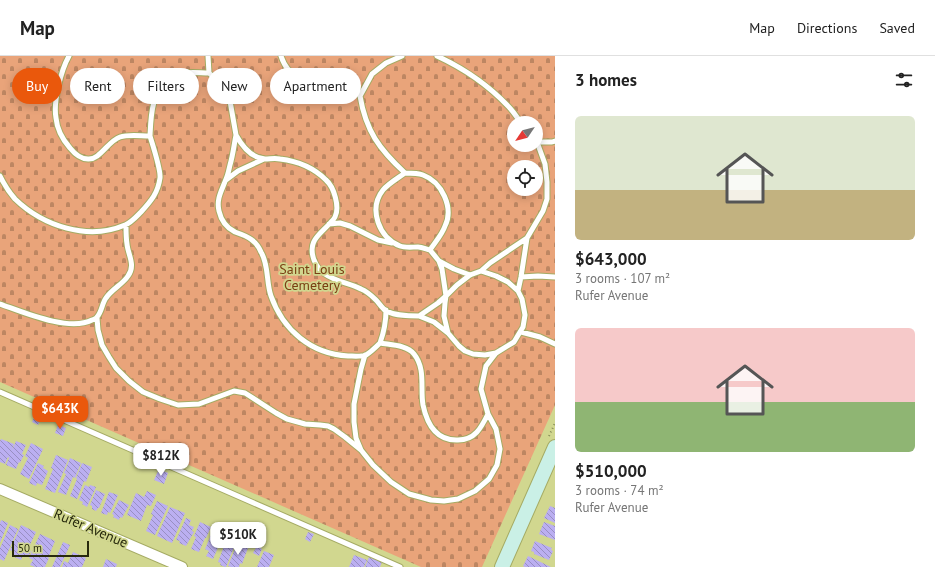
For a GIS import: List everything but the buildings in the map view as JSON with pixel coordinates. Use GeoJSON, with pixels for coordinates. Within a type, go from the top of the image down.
{"type":"FeatureCollection","features":[{"type":"Feature","properties":{"kind":"street"},"geometry":{"type":"LineString","coordinates":[[502,567],[555,447]]}},
{"type":"Feature","properties":{"kind":"street","name":"Rufer Avenue"},"geometry":{"type":"LineString","coordinates":[[0,489],[182,567]]}},
{"type":"Feature","properties":{"kind":"lane"},"geometry":{"type":"LineString","coordinates":[[69,56],[60,80],[55,108],[55,118],[61,135],[72,150],[82,158],[89,160],[94,158],[111,142],[119,137],[150,136]]}},
{"type":"Feature","properties":{"kind":"lane"},"geometry":{"type":"LineString","coordinates":[[208,56],[209,68]]}},
{"type":"Feature","properties":{"kind":"lane"},"geometry":{"type":"LineString","coordinates":[[281,56],[288,68]]}},
{"type":"Feature","properties":{"kind":"lane"},"geometry":{"type":"LineString","coordinates":[[361,94],[372,74],[386,63],[402,56]]}},
{"type":"Feature","properties":{"kind":"lane"},"geometry":{"type":"LineString","coordinates":[[437,56],[465,71],[489,89],[508,106],[516,116]]}},
{"type":"Feature","properties":{"kind":"lane"},"geometry":{"type":"LineString","coordinates":[[0,176],[15,198],[30,211],[63,228],[79,231],[102,231],[126,225],[154,198],[158,187],[160,176],[150,136],[151,116],[156,95],[166,82],[182,73],[207,73]]}},
{"type":"Feature","properties":{"kind":"lane"},"geometry":{"type":"LineString","coordinates":[[361,100],[371,133],[384,152],[405,173]]}},
{"type":"Feature","properties":{"kind":"lane"},"geometry":{"type":"LineString","coordinates":[[231,104],[236,135],[240,142],[251,154],[264,159]]}},
{"type":"Feature","properties":{"kind":"lane"},"geometry":{"type":"LineString","coordinates":[[236,135],[231,163],[226,180],[220,192],[218,201],[219,210],[222,219],[228,227],[235,232],[252,239],[263,254],[270,295],[278,312],[291,329],[305,342],[330,354],[357,356],[365,355],[380,343],[385,327],[386,310]]}},
{"type":"Feature","properties":{"kind":"lane"},"geometry":{"type":"LineString","coordinates":[[543,142],[555,141]]}},
{"type":"Feature","properties":{"kind":"lane"},"geometry":{"type":"LineString","coordinates":[[518,290],[527,238],[543,211],[547,199],[545,164],[540,152]]}},
{"type":"Feature","properties":{"kind":"lane"},"geometry":{"type":"LineString","coordinates":[[226,180],[238,171],[264,159],[279,158],[297,162],[318,172],[328,181],[336,202],[335,217],[314,240],[311,247],[316,265],[323,274],[333,280],[361,289],[375,298],[386,310],[396,314],[419,316],[434,322],[448,333],[465,351],[473,354],[485,355],[496,353]]}},
{"type":"Feature","properties":{"kind":"lane"},"geometry":{"type":"LineString","coordinates":[[430,250],[446,226],[448,210],[445,196],[432,180],[423,175],[405,173],[383,189],[376,206],[378,223],[393,243],[401,247],[419,247],[430,250],[439,261],[442,269],[446,296],[444,316],[448,333]]}},
{"type":"Feature","properties":{"kind":"lane"},"geometry":{"type":"LineString","coordinates":[[329,224],[340,223],[350,226],[378,240],[393,243]]}},
{"type":"Feature","properties":{"kind":"lane"},"geometry":{"type":"LineString","coordinates":[[126,225],[127,244],[132,262],[131,269],[128,276],[106,298],[97,318],[98,330],[102,345],[116,368],[129,381],[143,392],[160,400],[178,405],[199,404],[234,391],[245,393],[287,419],[305,424],[328,426],[334,429],[345,436],[361,450],[373,465],[391,482],[409,494],[431,500],[444,501],[458,499],[475,491],[489,479],[497,465],[500,449],[496,429],[488,414],[481,389],[486,366],[496,353],[514,342],[521,332],[525,315],[522,299],[518,290],[508,282],[481,271]]}},
{"type":"Feature","properties":{"kind":"lane"},"geometry":{"type":"LineString","coordinates":[[419,316],[438,303],[470,274],[481,271],[490,263],[527,238]]}},
{"type":"Feature","properties":{"kind":"lane"},"geometry":{"type":"LineString","coordinates":[[439,261],[454,269],[470,274]]}},
{"type":"Feature","properties":{"kind":"lane"},"geometry":{"type":"LineString","coordinates":[[521,277],[555,277]]}},
{"type":"Feature","properties":{"kind":"lane"},"geometry":{"type":"LineString","coordinates":[[0,304],[25,313],[65,323],[80,324],[97,318]]}},
{"type":"Feature","properties":{"kind":"lane"},"geometry":{"type":"LineString","coordinates":[[521,332],[540,337],[555,344]]}},
{"type":"Feature","properties":{"kind":"lane"},"geometry":{"type":"LineString","coordinates":[[380,343],[407,348],[418,360],[421,369],[423,404],[426,415],[430,427],[439,436],[450,441],[463,440],[476,433],[482,427],[488,414]]}},
{"type":"Feature","properties":{"kind":"lane"},"geometry":{"type":"LineString","coordinates":[[361,450],[356,438],[354,404],[365,355]]}},
{"type":"Feature","properties":{"kind":"lane"},"geometry":{"type":"LineString","coordinates":[[0,392],[400,567]]}},
{"type":"Feature","properties":{"kind":"green space","name":"Saint Louis Cemetery"},"geometry":{"type":"Polygon","coordinates":[[[0,56],[555,56],[555,405],[482,567],[421,567],[0,382],[0,56]]]}}]}
